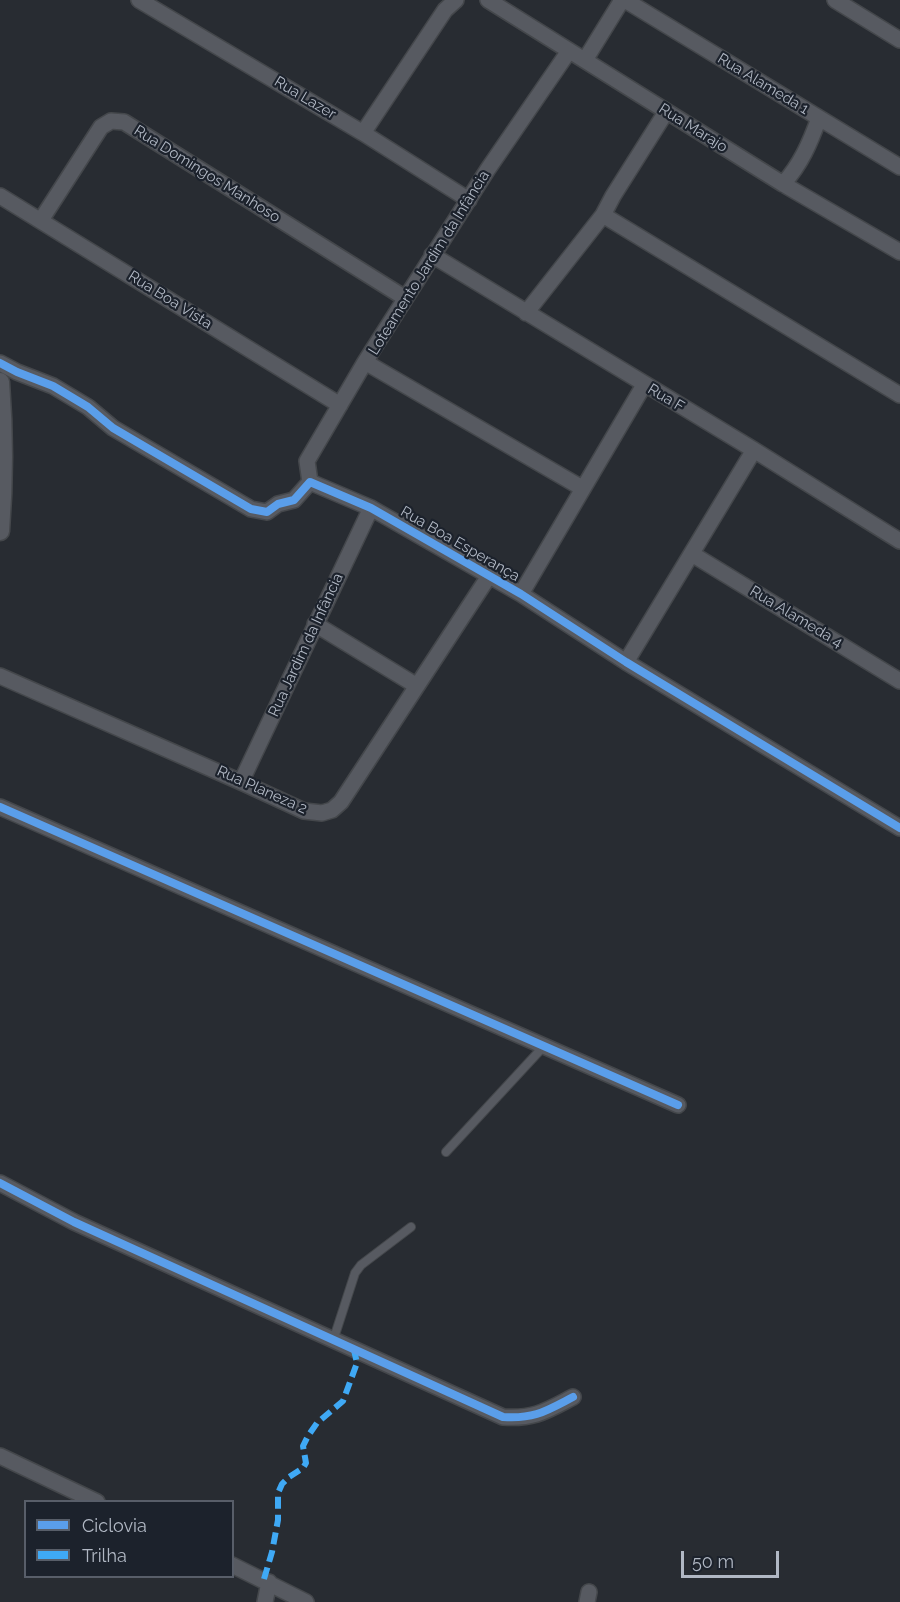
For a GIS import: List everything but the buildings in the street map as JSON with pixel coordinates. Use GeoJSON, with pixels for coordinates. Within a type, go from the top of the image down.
{"type":"FeatureCollection","features":[{"type":"Feature","properties":{"kind":"street","name":"Rua Lazer"},"geometry":{"type":"LineString","coordinates":[[139,0],[363,133],[469,200]]}},
{"type":"Feature","properties":{"kind":"street"},"geometry":{"type":"LineString","coordinates":[[363,133],[445,10],[456,0]]}},
{"type":"Feature","properties":{"kind":"street","name":"Rua Marajo"},"geometry":{"type":"LineString","coordinates":[[488,0],[783,184],[900,252]]}},
{"type":"Feature","properties":{"kind":"street"},"geometry":{"type":"LineString","coordinates":[[585,60],[624,0]]}},
{"type":"Feature","properties":{"kind":"street","name":"Rua Alameda 1"},"geometry":{"type":"LineString","coordinates":[[624,0],[900,167]]}},
{"type":"Feature","properties":{"kind":"street"},"geometry":{"type":"LineString","coordinates":[[835,0],[900,40]]}},
{"type":"Feature","properties":{"kind":"street","name":"Loteamento Jardim da Infância"},"geometry":{"type":"LineString","coordinates":[[310,482],[307,461],[365,363],[432,255],[569,51]]}},
{"type":"Feature","properties":{"kind":"street"},"geometry":{"type":"LineString","coordinates":[[526,313],[603,215],[613,195],[666,112]]}},
{"type":"Feature","properties":{"kind":"street"},"geometry":{"type":"LineString","coordinates":[[783,184],[808,149],[819,118]]}},
{"type":"Feature","properties":{"kind":"street","name":"Rua Domingos Manhoso"},"geometry":{"type":"LineString","coordinates":[[41,220],[102,127],[111,121],[124,122],[405,298]]}},
{"type":"Feature","properties":{"kind":"street","name":"Rua Boa Vista"},"geometry":{"type":"LineString","coordinates":[[0,196],[340,405]]}},
{"type":"Feature","properties":{"kind":"street"},"geometry":{"type":"LineString","coordinates":[[603,215],[900,395]]}},
{"type":"Feature","properties":{"kind":"street","name":"Rua F"},"geometry":{"type":"LineString","coordinates":[[432,255],[900,541]]}},
{"type":"Feature","properties":{"kind":"street"},"geometry":{"type":"LineString","coordinates":[[0,363],[53,386],[88,407],[113,428],[250,509],[267,512],[278,504],[294,500],[310,482]]}},
{"type":"Feature","properties":{"kind":"street"},"geometry":{"type":"LineString","coordinates":[[365,363],[582,488]]}},
{"type":"Feature","properties":{"kind":"street"},"geometry":{"type":"LineString","coordinates":[[0,382],[4,436],[4,482],[0,531]]}},
{"type":"Feature","properties":{"kind":"street"},"geometry":{"type":"LineString","coordinates":[[521,594],[644,385]]}},
{"type":"Feature","properties":{"kind":"street"},"geometry":{"type":"LineString","coordinates":[[626,662],[754,450]]}},
{"type":"Feature","properties":{"kind":"street","name":"Rua Boa Esperança"},"geometry":{"type":"LineString","coordinates":[[310,482],[371,508],[521,594],[626,662],[900,828]]}},
{"type":"Feature","properties":{"kind":"street","name":"Rua Jardim da Infância"},"geometry":{"type":"LineString","coordinates":[[242,782],[371,508]]}},
{"type":"Feature","properties":{"kind":"street","name":"Rua Alameda 4"},"geometry":{"type":"LineString","coordinates":[[692,554],[900,681]]}},
{"type":"Feature","properties":{"kind":"street","name":"Rua Planeza 2"},"geometry":{"type":"LineString","coordinates":[[0,675],[242,782],[304,812],[322,813],[332,810],[341,802],[489,576]]}},
{"type":"Feature","properties":{"kind":"street"},"geometry":{"type":"LineString","coordinates":[[315,624],[417,686]]}},
{"type":"Feature","properties":{"kind":"street"},"geometry":{"type":"LineString","coordinates":[[0,807],[678,1105]]}},
{"type":"Feature","properties":{"kind":"street"},"geometry":{"type":"LineString","coordinates":[[0,1183],[74,1222],[503,1417],[530,1418],[573,1397]]}},
{"type":"Feature","properties":{"kind":"street"},"geometry":{"type":"LineString","coordinates":[[0,1456],[94,1500]]}},
{"type":"Feature","properties":{"kind":"street"},"geometry":{"type":"LineString","coordinates":[[234,1566],[306,1602]]}},
{"type":"Feature","properties":{"kind":"street"},"geometry":{"type":"LineString","coordinates":[[265,1602],[269,1582]]}},
{"type":"Feature","properties":{"kind":"lane"},"geometry":{"type":"LineString","coordinates":[[446,1152],[544,1046]]}},
{"type":"Feature","properties":{"kind":"lane"},"geometry":{"type":"LineString","coordinates":[[333,1341],[356,1273],[361,1265],[411,1227]]}},
{"type":"Feature","properties":{"kind":"marked path"},"geometry":{"type":"LineString","coordinates":[[264,1579],[278,1520],[278,1493],[282,1484],[306,1463],[303,1446],[317,1423],[343,1401],[357,1363],[354,1350]]}},
{"type":"Feature","properties":{"kind":"cycle path"},"geometry":{"type":"LineString","coordinates":[[0,363],[53,386],[88,407],[113,428],[251,509],[267,512],[278,504],[294,500],[310,482],[371,508],[521,594],[626,662],[900,828]]}},
{"type":"Feature","properties":{"kind":"cycle path"},"geometry":{"type":"LineString","coordinates":[[0,807],[678,1105]]}},
{"type":"Feature","properties":{"kind":"cycle path"},"geometry":{"type":"LineString","coordinates":[[0,1183],[74,1222],[503,1417],[532,1415],[573,1397]]}}]}
